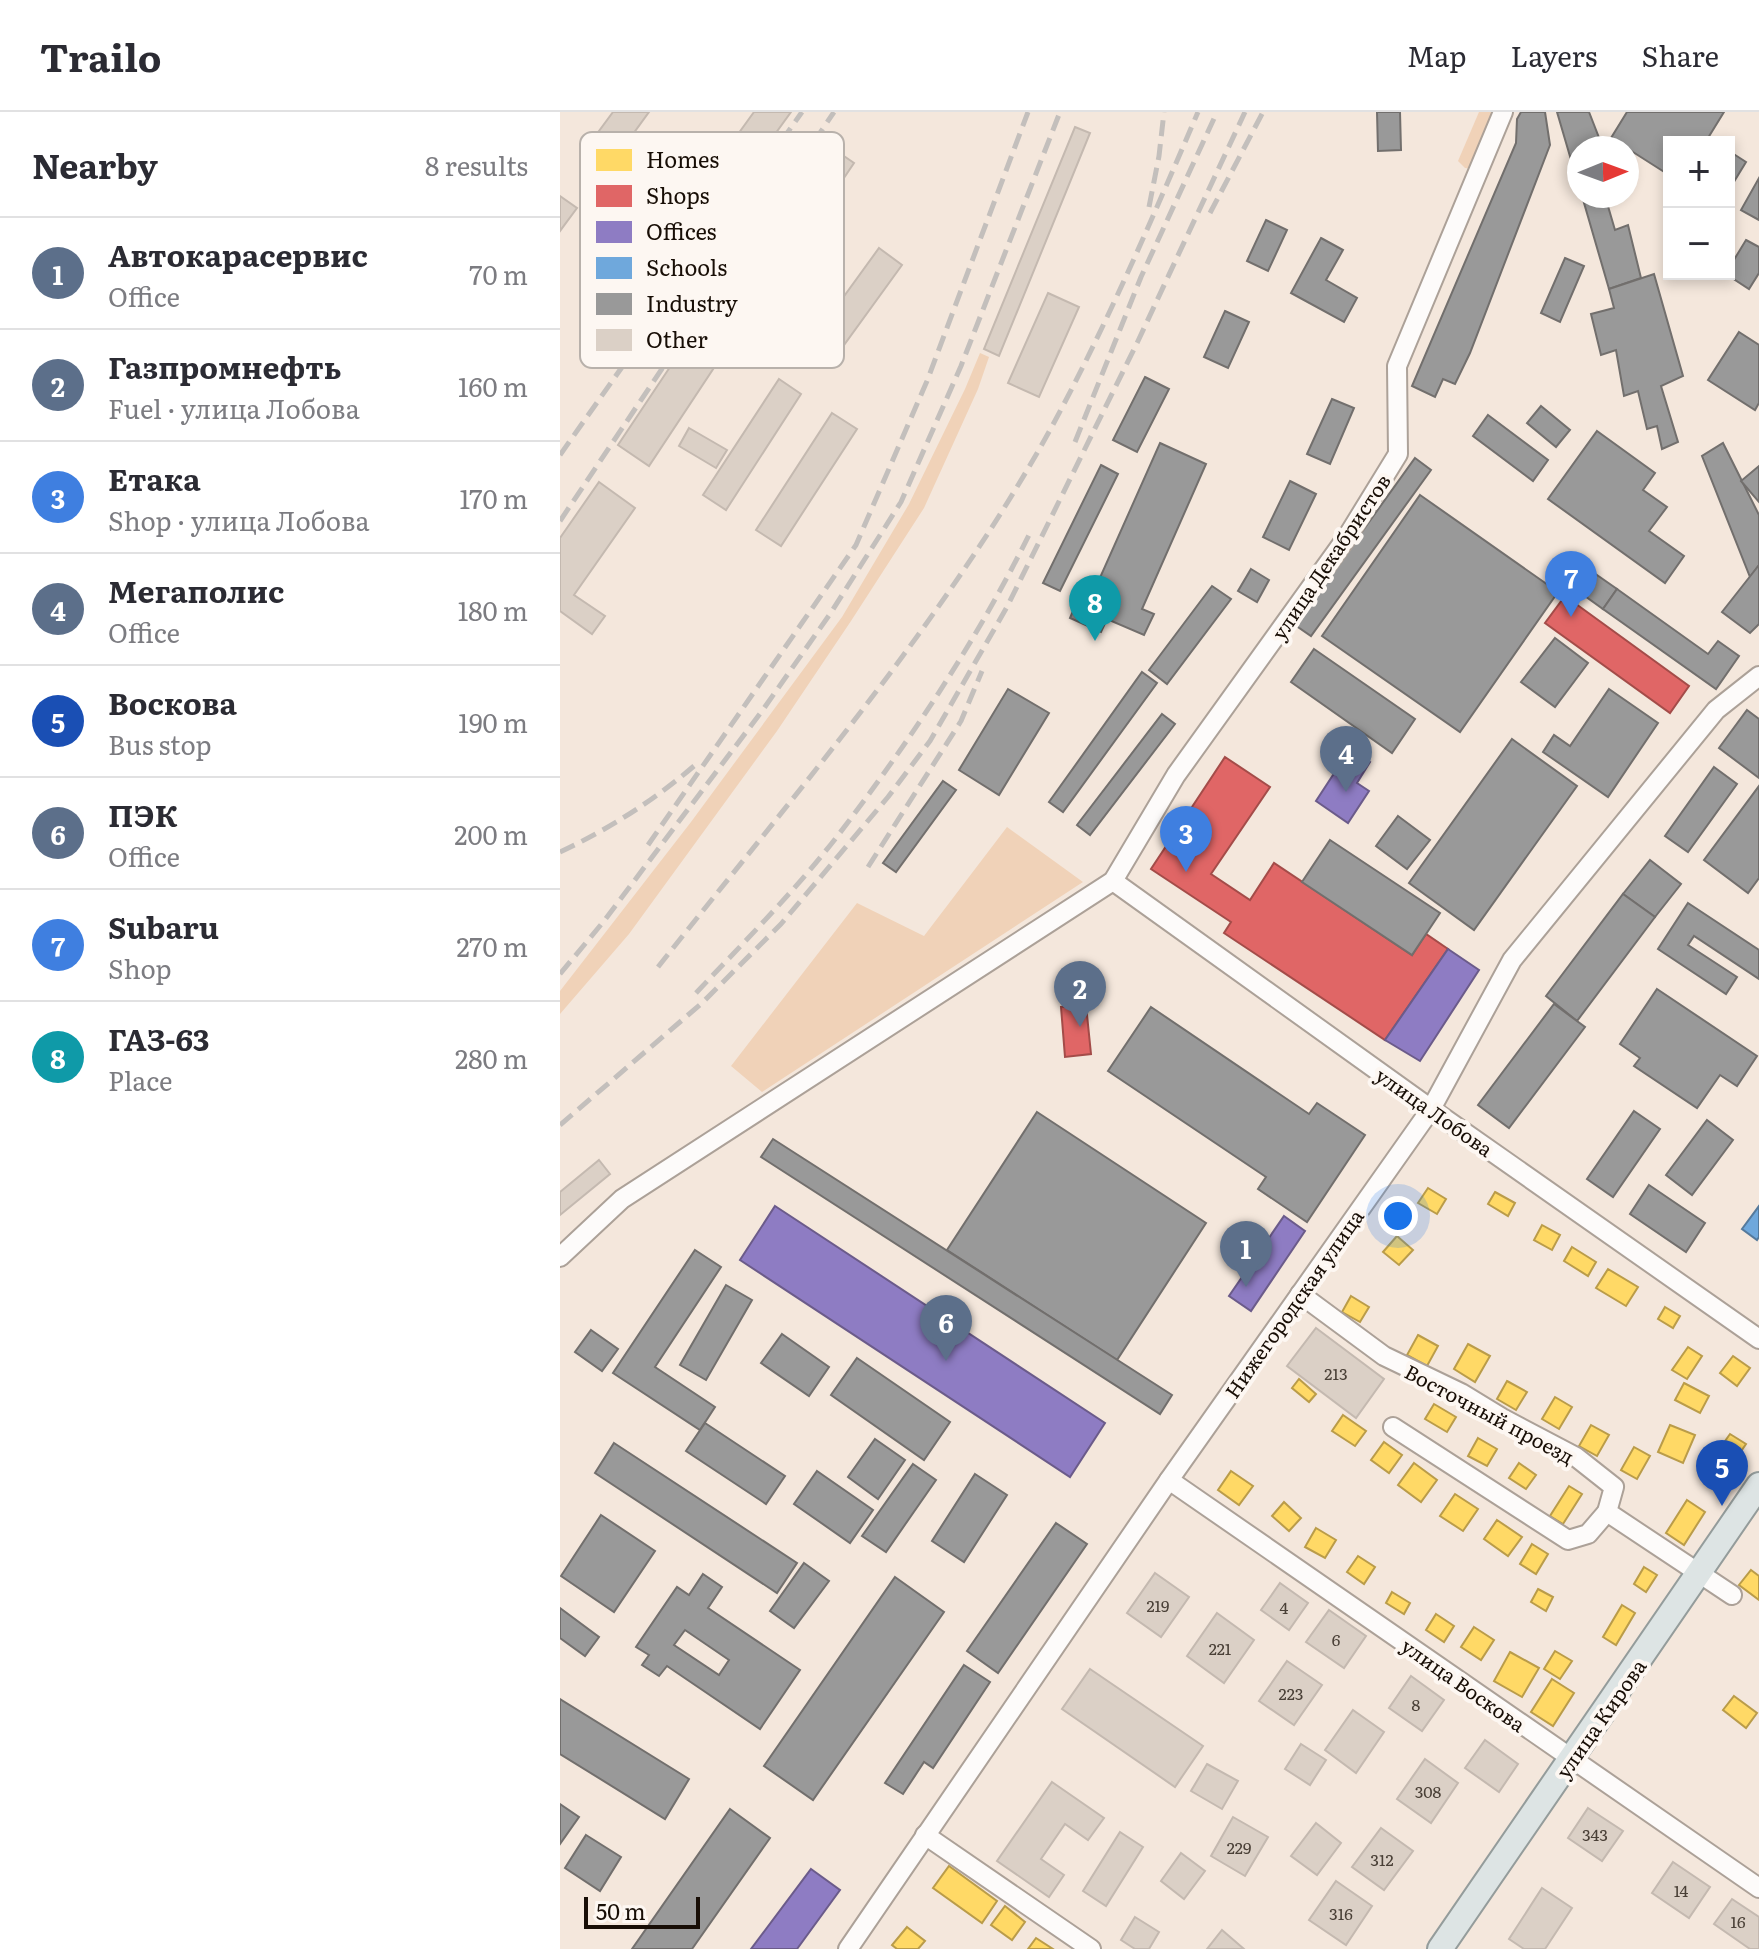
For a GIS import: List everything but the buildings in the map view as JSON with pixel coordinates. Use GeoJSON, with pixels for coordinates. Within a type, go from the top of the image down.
{"type":"FeatureCollection","features":[{"type":"Feature","properties":{"kind":"main road","name":"улица Кирова"},"geometry":{"type":"LineString","coordinates":[[1440,1949],[1759,1485]]}},
{"type":"Feature","properties":{"kind":"street","name":"улица Декабристов"},"geometry":{"type":"LineString","coordinates":[[1113,881],[1176,775],[1347,537],[1398,454],[1397,366],[1503,112]]}},
{"type":"Feature","properties":{"kind":"street","name":"Нижегородская улица"},"geometry":{"type":"LineString","coordinates":[[848,1949],[1169,1480],[1431,1109],[1512,960],[1716,710],[1759,676]]}},
{"type":"Feature","properties":{"kind":"street","name":"улица Лобова"},"geometry":{"type":"LineString","coordinates":[[1113,881],[1759,1339]]}},
{"type":"Feature","properties":{"kind":"street"},"geometry":{"type":"LineString","coordinates":[[560,1257],[622,1199],[1113,881]]}},
{"type":"Feature","properties":{"kind":"street","name":"Восточный проезд"},"geometry":{"type":"LineString","coordinates":[[1300,1294],[1384,1356],[1461,1393],[1576,1457],[1614,1487],[1607,1512]]}},
{"type":"Feature","properties":{"kind":"street"},"geometry":{"type":"LineString","coordinates":[[1393,1427],[1568,1540],[1588,1534],[1607,1512],[1732,1595]]}},
{"type":"Feature","properties":{"kind":"street","name":"улица Воскова"},"geometry":{"type":"LineString","coordinates":[[1169,1480],[1759,1888]]}},
{"type":"Feature","properties":{"kind":"street"},"geometry":{"type":"LineString","coordinates":[[925,1835],[1091,1949]]}},
{"type":"Feature","properties":{"kind":"shaded area"},"geometry":{"type":"Polygon","coordinates":[[[1479,112],[1498,112],[1474,169],[1465,168],[1458,161],[1479,112]]]}},
{"type":"Feature","properties":{"kind":"shaded area"},"geometry":{"type":"Polygon","coordinates":[[[980,353],[989,357],[978,389],[924,508],[777,731],[629,934],[560,1014],[560,991],[691,822],[842,617],[909,504],[980,353]]]}},
{"type":"Feature","properties":{"kind":"shaded area"},"geometry":{"type":"Polygon","coordinates":[[[1007,827],[1083,882],[762,1092],[731,1066],[857,903],[924,936],[1007,827]]]}},
{"type":"Feature","properties":{"kind":"railway"},"geometry":{"type":"LineString","coordinates":[[788,132],[802,112]]}},
{"type":"Feature","properties":{"kind":"railway"},"geometry":{"type":"LineString","coordinates":[[821,132],[834,112]]}},
{"type":"Feature","properties":{"kind":"railway"},"geometry":{"type":"LineString","coordinates":[[648,845],[856,545],[927,381],[1028,112]]}},
{"type":"Feature","properties":{"kind":"railway"},"geometry":{"type":"LineString","coordinates":[[560,974],[604,921],[762,711],[830,614],[901,502],[961,366],[1060,112]]}},
{"type":"Feature","properties":{"kind":"railway"},"geometry":{"type":"LineString","coordinates":[[1149,207],[1164,112]]}},
{"type":"Feature","properties":{"kind":"railway"},"geometry":{"type":"LineString","coordinates":[[658,967],[865,706],[963,571],[1008,501],[1050,430],[1090,352],[1198,112]]}},
{"type":"Feature","properties":{"kind":"railway"},"geometry":{"type":"LineString","coordinates":[[1075,442],[1141,277],[1217,112]]}},
{"type":"Feature","properties":{"kind":"railway"},"geometry":{"type":"LineString","coordinates":[[560,1125],[702,1003],[781,924],[888,797],[930,741],[1007,607],[1138,341],[1245,112]]}},
{"type":"Feature","properties":{"kind":"railway"},"geometry":{"type":"LineString","coordinates":[[1210,213],[1263,112]]}},
{"type":"Feature","properties":{"kind":"railway"},"geometry":{"type":"LineString","coordinates":[[560,455],[621,368]]}},
{"type":"Feature","properties":{"kind":"railway"},"geometry":{"type":"LineString","coordinates":[[560,521],[662,368]]}},
{"type":"Feature","properties":{"kind":"railway"},"geometry":{"type":"LineString","coordinates":[[696,993],[805,875],[865,799],[965,651],[1029,535]]}},
{"type":"Feature","properties":{"kind":"railway"},"geometry":{"type":"LineString","coordinates":[[868,867],[961,721],[982,671]]}},
{"type":"Feature","properties":{"kind":"railway"},"geometry":{"type":"LineString","coordinates":[[560,852],[630,814],[694,766]]}},
{"type":"Feature","properties":{"kind":"place","name":"Subaru"},"geometry":{"type":"Point","coordinates":[1571,617]}},
{"type":"Feature","properties":{"kind":"place","name":"ГАЗ-63"},"geometry":{"type":"Point","coordinates":[1095,641]}},
{"type":"Feature","properties":{"kind":"place","name":"Мегаполис"},"geometry":{"type":"Point","coordinates":[1346,792]}},
{"type":"Feature","properties":{"kind":"place","name":"Етака"},"geometry":{"type":"Point","coordinates":[1186,872]}},
{"type":"Feature","properties":{"kind":"place","name":"Газпромнефть"},"geometry":{"type":"Point","coordinates":[1080,1027]}},
{"type":"Feature","properties":{"kind":"place","name":"Автокарасервис"},"geometry":{"type":"Point","coordinates":[1246,1287]}},
{"type":"Feature","properties":{"kind":"place","name":"ПЭК"},"geometry":{"type":"Point","coordinates":[946,1361]}},
{"type":"Feature","properties":{"kind":"place","name":"Воскова"},"geometry":{"type":"Point","coordinates":[1722,1506]}}]}
